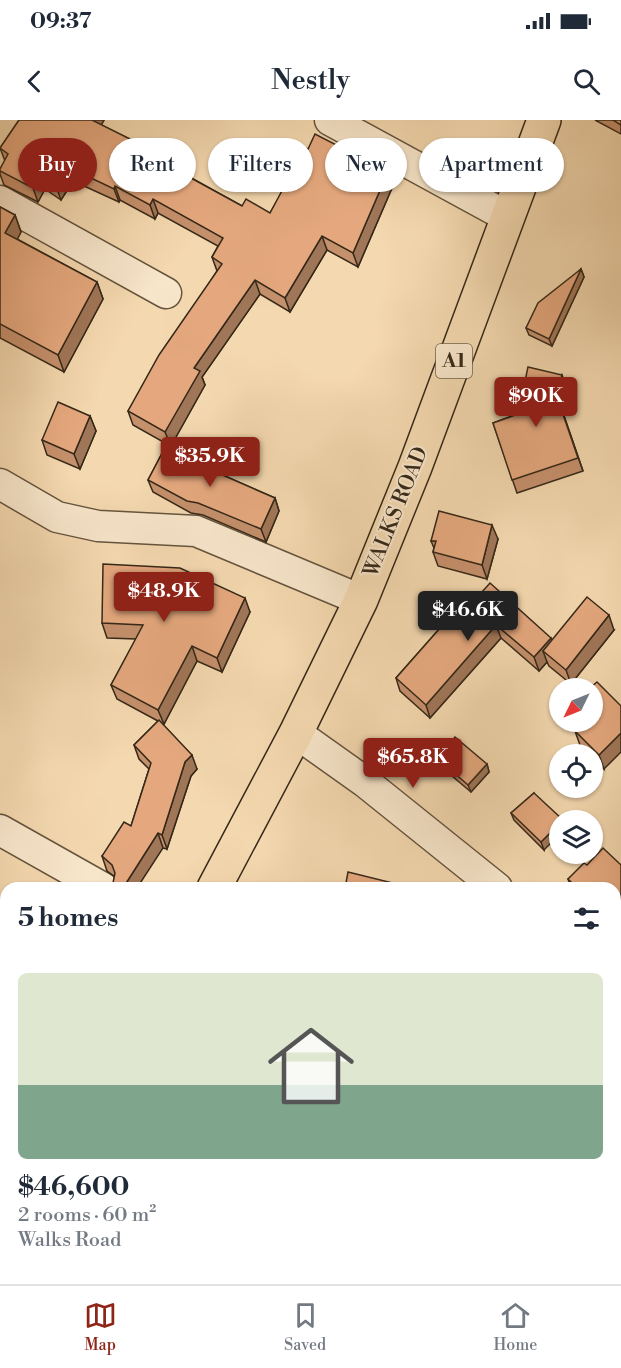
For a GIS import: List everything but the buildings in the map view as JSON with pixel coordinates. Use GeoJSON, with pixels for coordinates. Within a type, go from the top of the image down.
{"type":"FeatureCollection","features":[{"type":"Feature","properties":{"kind":"main road","name":"WALKS ROAD"},"geometry":{"type":"LineString","coordinates":[[217,882],[296,733],[361,600],[415,467],[544,120]]}},
{"type":"Feature","properties":{"kind":"street"},"geometry":{"type":"LineString","coordinates":[[330,120],[508,218]]}},
{"type":"Feature","properties":{"kind":"street"},"geometry":{"type":"LineString","coordinates":[[0,201],[166,293]]}},
{"type":"Feature","properties":{"kind":"street"},"geometry":{"type":"LineString","coordinates":[[0,484],[57,517],[98,526],[196,531],[361,600]]}},
{"type":"Feature","properties":{"kind":"street"},"geometry":{"type":"LineString","coordinates":[[296,733],[365,782],[490,882]]}},
{"type":"Feature","properties":{"kind":"street"},"geometry":{"type":"LineString","coordinates":[[0,830],[92,882]]}}]}
